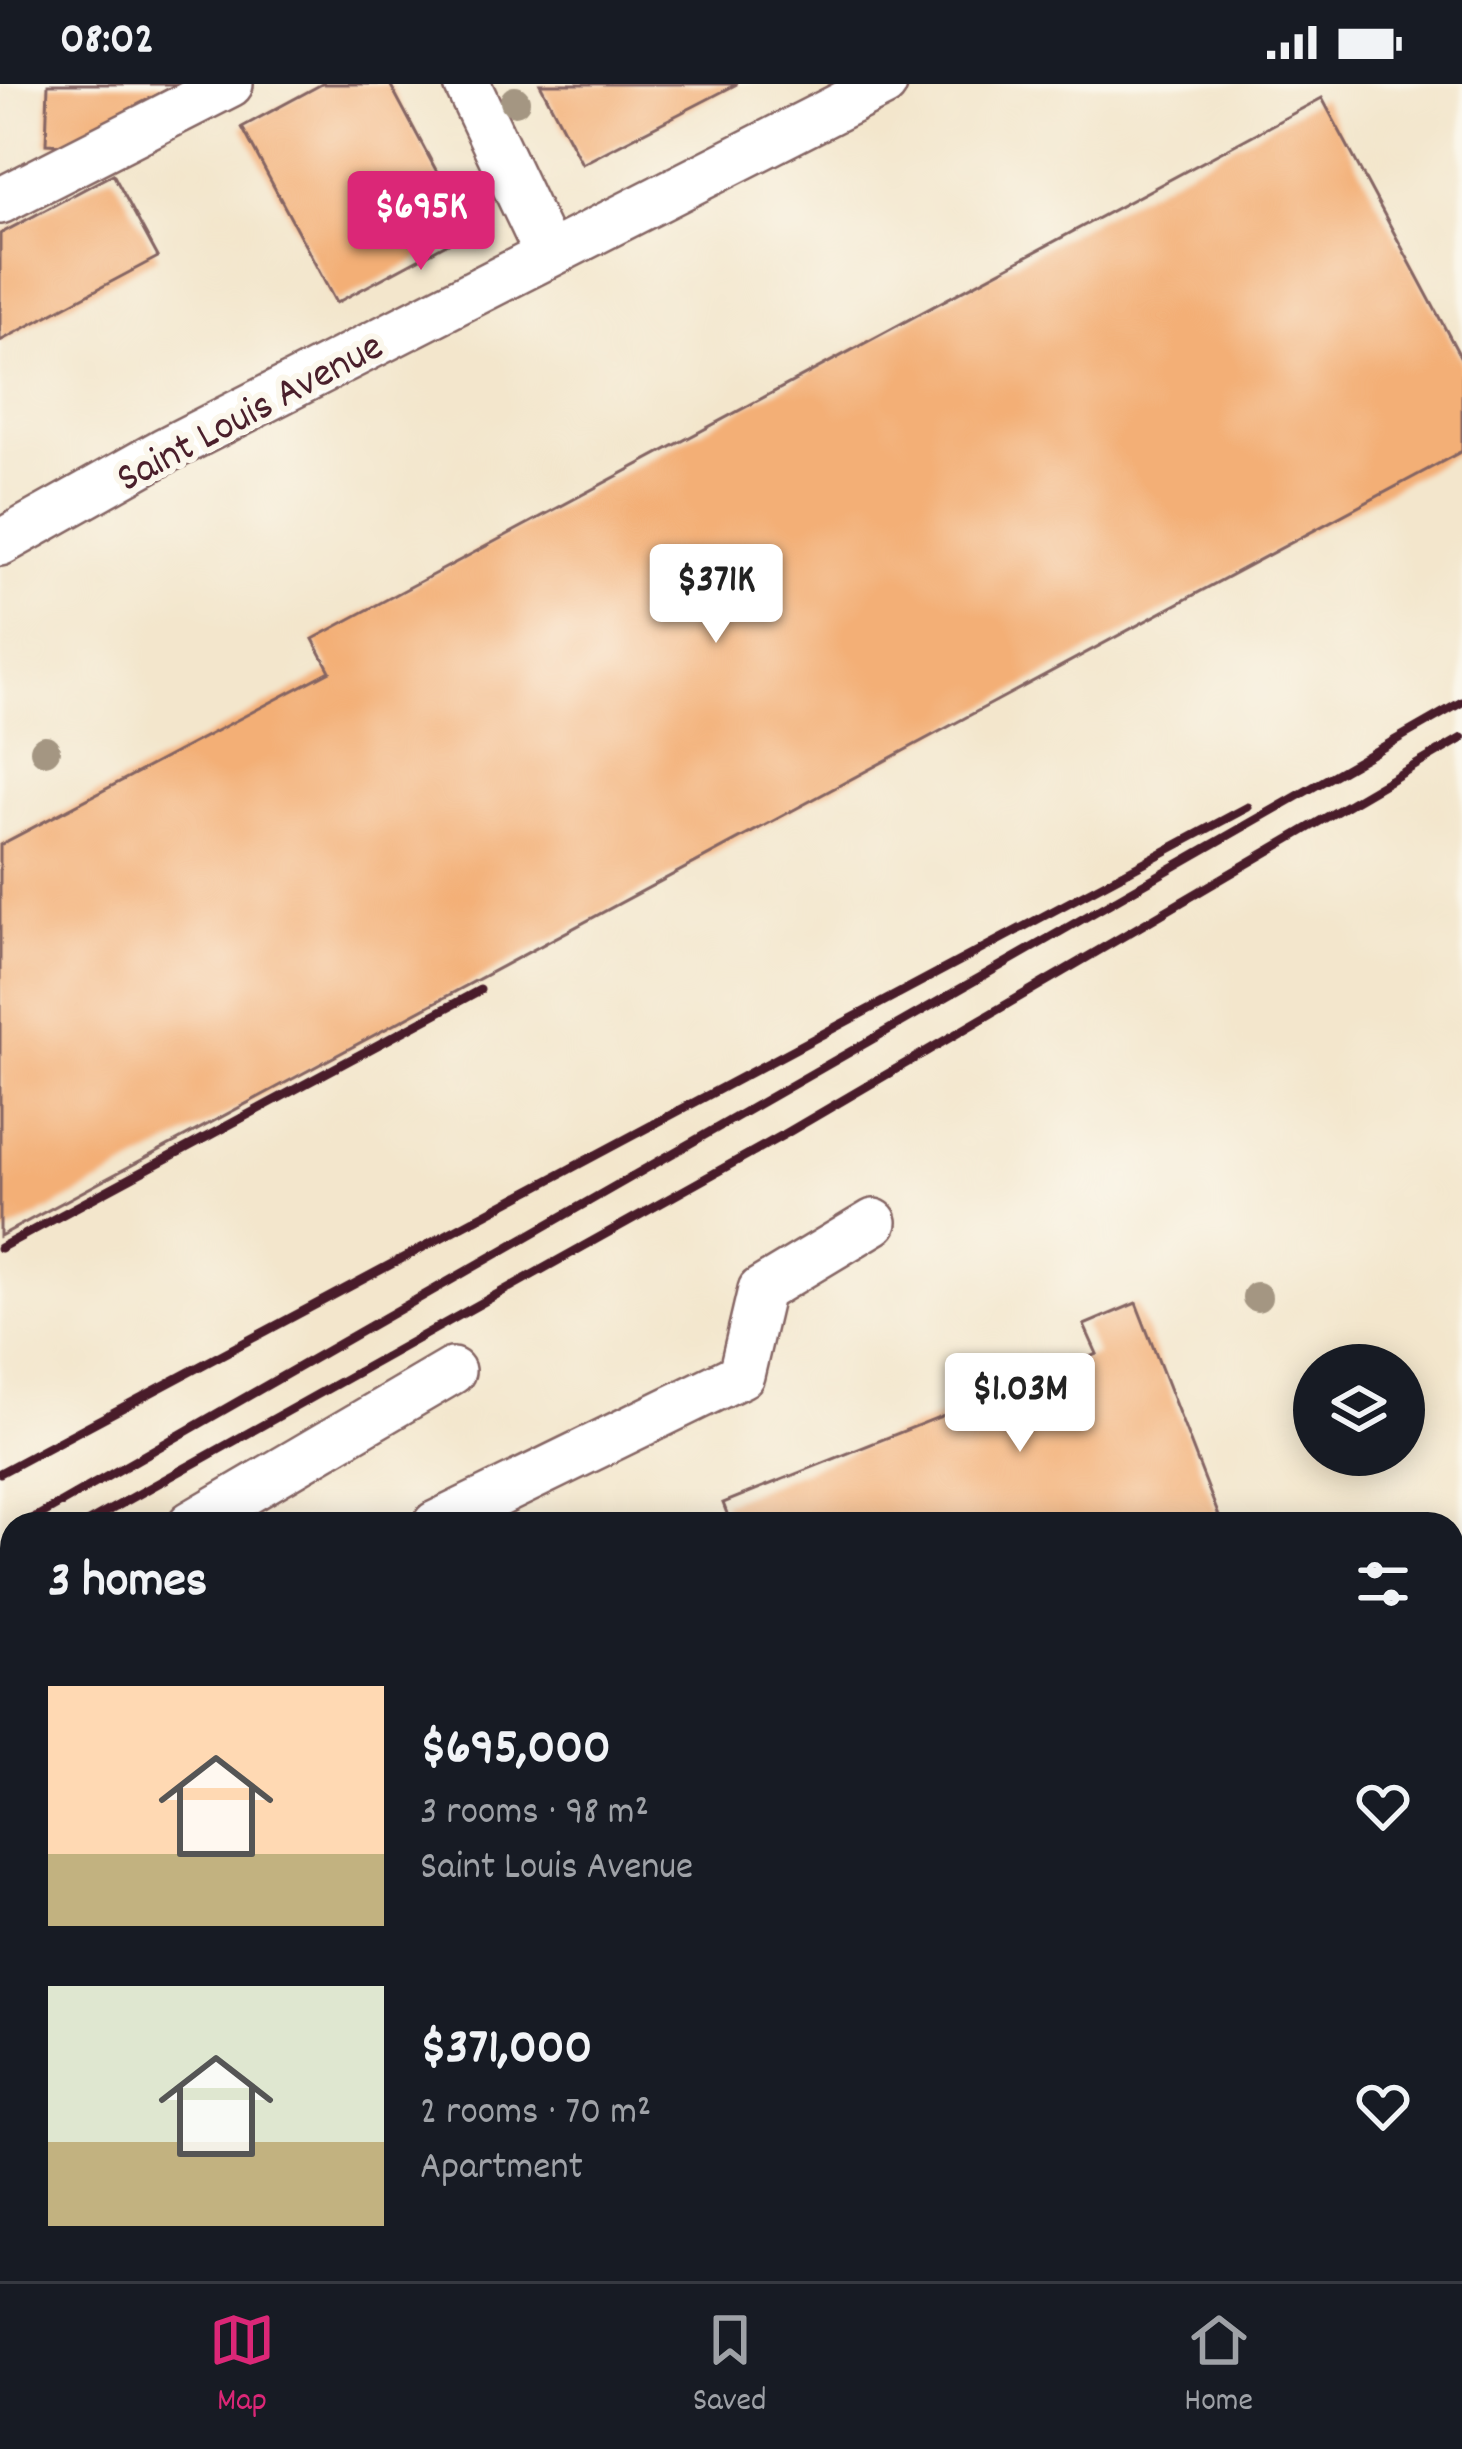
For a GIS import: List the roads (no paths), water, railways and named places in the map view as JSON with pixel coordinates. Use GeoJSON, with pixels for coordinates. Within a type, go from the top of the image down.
{"type":"FeatureCollection","features":[{"type":"Feature","properties":{"kind":"street"},"geometry":{"type":"LineString","coordinates":[[0,201],[230,84]]}},
{"type":"Feature","properties":{"kind":"street"},"geometry":{"type":"LineString","coordinates":[[467,84],[547,253]]}},
{"type":"Feature","properties":{"kind":"street","name":"Saint Louis Avenue"},"geometry":{"type":"LineString","coordinates":[[0,543],[547,253],[884,84]]}},
{"type":"Feature","properties":{"kind":"street"},"geometry":{"type":"LineString","coordinates":[[461,1512],[741,1376],[761,1290],[874,1222]]}},
{"type":"Feature","properties":{"kind":"street"},"geometry":{"type":"LineString","coordinates":[[211,1512],[452,1371]]}},
{"type":"Feature","properties":{"kind":"railway"},"geometry":{"type":"LineString","coordinates":[[45,1512],[1462,702]]}},
{"type":"Feature","properties":{"kind":"railway"},"geometry":{"type":"LineString","coordinates":[[107,1512],[785,1134],[1462,738]]}},
{"type":"Feature","properties":{"kind":"railway"},"geometry":{"type":"LineString","coordinates":[[0,1473],[1248,807]]}},
{"type":"Feature","properties":{"kind":"railway"},"geometry":{"type":"LineString","coordinates":[[0,1248],[480,990]]}}]}
